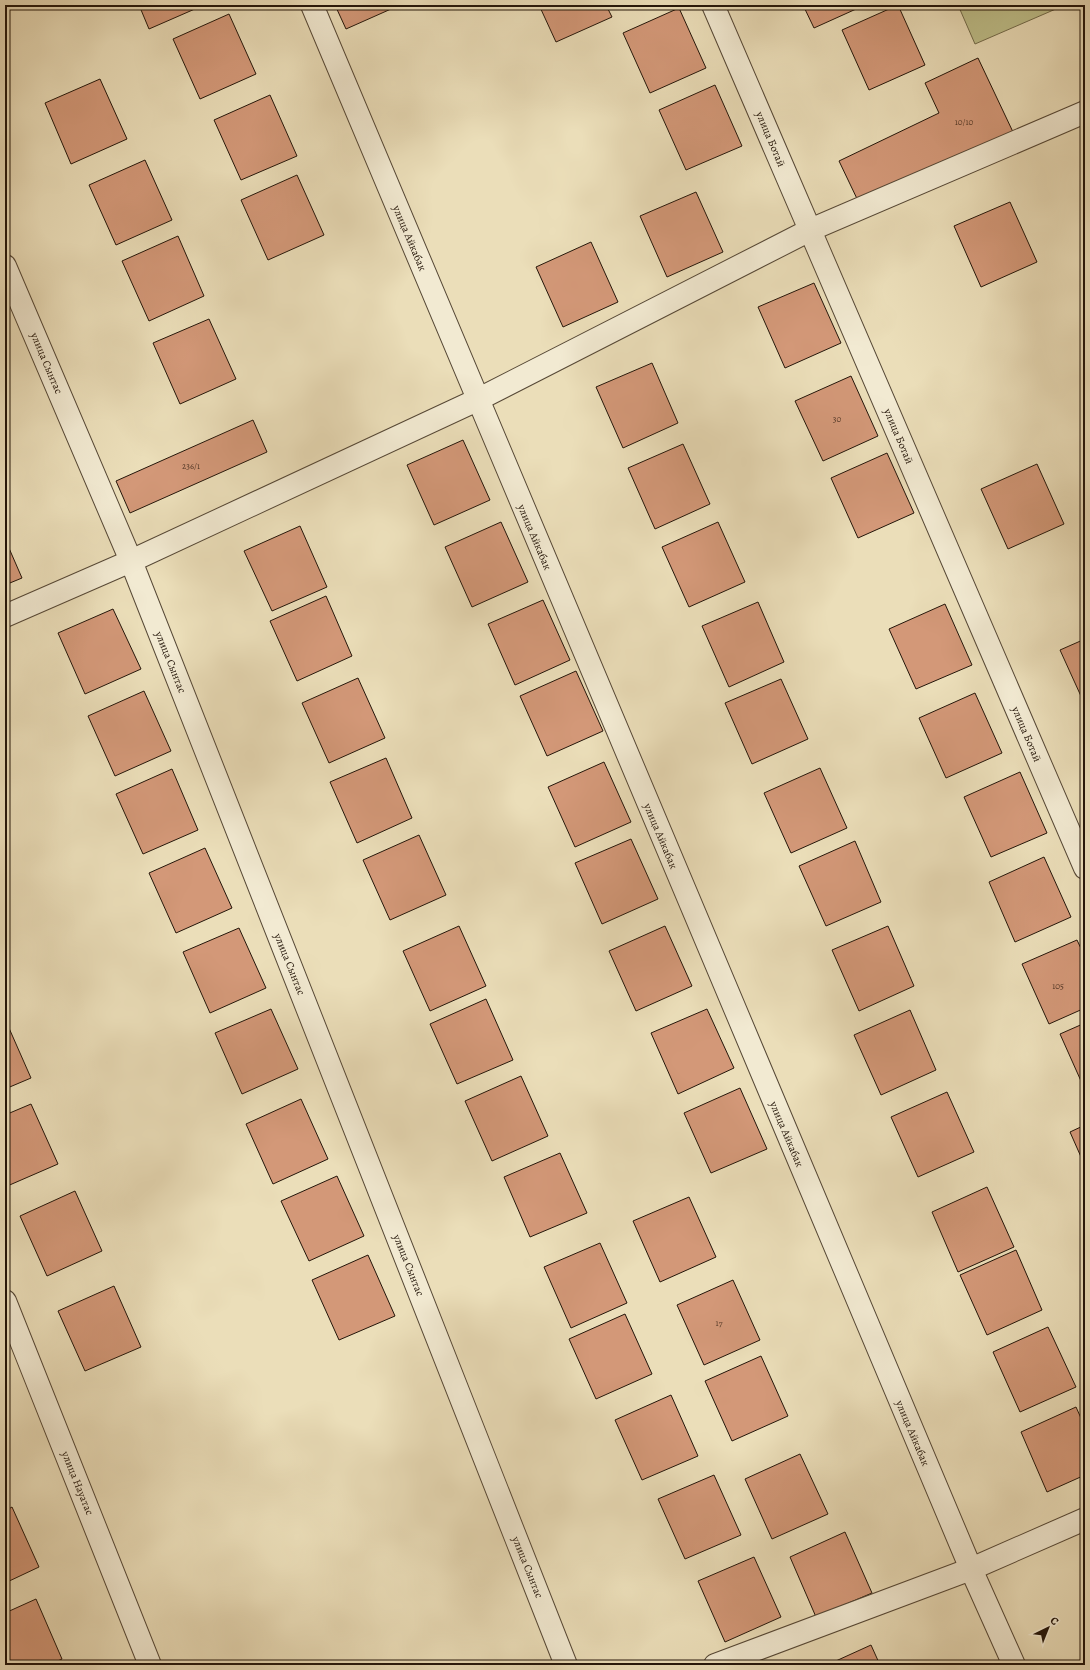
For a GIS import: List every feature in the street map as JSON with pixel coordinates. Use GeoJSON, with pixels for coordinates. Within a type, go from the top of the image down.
{"type":"FeatureCollection","features":[{"type":"Feature","properties":{"kind":"street","name":"улица Айкабак"},"geometry":{"type":"LineString","coordinates":[[312,5],[477,400],[971,1569],[1014,1665]]}},
{"type":"Feature","properties":{"kind":"street","name":"улица Ботай"},"geometry":{"type":"LineString","coordinates":[[713,5],[1085,868]]}},
{"type":"Feature","properties":{"kind":"street"},"geometry":{"type":"LineString","coordinates":[[5,616],[131,561],[477,400],[810,230],[1085,112]]}},
{"type":"Feature","properties":{"kind":"street","name":"улица Сынтас"},"geometry":{"type":"LineString","coordinates":[[5,266],[131,561],[566,1665]]}},
{"type":"Feature","properties":{"kind":"street","name":"улица Науатас"},"geometry":{"type":"LineString","coordinates":[[5,1301],[150,1665]]}},
{"type":"Feature","properties":{"kind":"street"},"geometry":{"type":"LineString","coordinates":[[715,1665],[971,1569],[1085,1518]]}},
{"type":"Feature","properties":{"kind":"green space"},"geometry":{"type":"Polygon","coordinates":[[[958,5],[1065,5],[975,44],[958,5]]]}},
{"type":"Feature","properties":{"kind":"building"},"geometry":{"type":"Polygon","coordinates":[[[139,5],[204,5],[149,29],[139,5]]]}},
{"type":"Feature","properties":{"kind":"building"},"geometry":{"type":"Polygon","coordinates":[[[335,5],[400,5],[346,29],[335,5]]]}},
{"type":"Feature","properties":{"kind":"building"},"geometry":{"type":"Polygon","coordinates":[[[539,5],[606,5],[612,17],[556,42],[539,5]]]}},
{"type":"Feature","properties":{"kind":"building"},"geometry":{"type":"Polygon","coordinates":[[[803,5],[865,5],[814,28],[803,5]]]}},
{"type":"Feature","properties":{"kind":"building"},"geometry":{"type":"Polygon","coordinates":[[[898,5],[925,65],[869,90],[842,30],[898,5]]]}},
{"type":"Feature","properties":{"kind":"building"},"geometry":{"type":"Polygon","coordinates":[[[679,8],[706,68],[650,93],[623,33],[679,8]]]}},
{"type":"Feature","properties":{"kind":"building"},"geometry":{"type":"Polygon","coordinates":[[[229,14],[256,74],[200,99],[173,39],[229,14]]]}},
{"type":"Feature","properties":{"kind":"building"},"geometry":{"type":"Polygon","coordinates":[[[978,58],[1013,132],[860,205],[839,161],[939,113],[925,83],[978,58]]]}},
{"type":"Feature","properties":{"kind":"building"},"geometry":{"type":"Polygon","coordinates":[[[100,79],[127,139],[71,164],[45,103],[100,79]]]}},
{"type":"Feature","properties":{"kind":"building"},"geometry":{"type":"Polygon","coordinates":[[[715,85],[742,146],[686,170],[659,110],[715,85]]]}},
{"type":"Feature","properties":{"kind":"building"},"geometry":{"type":"Polygon","coordinates":[[[270,95],[297,156],[241,180],[214,120],[270,95]]]}},
{"type":"Feature","properties":{"kind":"building"},"geometry":{"type":"Polygon","coordinates":[[[145,160],[172,220],[116,245],[89,185],[145,160]]]}},
{"type":"Feature","properties":{"kind":"building"},"geometry":{"type":"Polygon","coordinates":[[[297,175],[324,235],[268,260],[241,200],[297,175]]]}},
{"type":"Feature","properties":{"kind":"building"},"geometry":{"type":"Polygon","coordinates":[[[696,192],[723,252],[667,277],[640,216],[696,192]]]}},
{"type":"Feature","properties":{"kind":"building"},"geometry":{"type":"Polygon","coordinates":[[[1010,202],[1037,262],[981,287],[954,226],[1010,202]]]}},
{"type":"Feature","properties":{"kind":"building"},"geometry":{"type":"Polygon","coordinates":[[[178,236],[204,296],[149,321],[122,261],[178,236]]]}},
{"type":"Feature","properties":{"kind":"building"},"geometry":{"type":"Polygon","coordinates":[[[591,242],[618,302],[563,327],[536,267],[591,242]]]}},
{"type":"Feature","properties":{"kind":"building"},"geometry":{"type":"Polygon","coordinates":[[[814,283],[841,343],[785,368],[758,307],[814,283]]]}},
{"type":"Feature","properties":{"kind":"building"},"geometry":{"type":"Polygon","coordinates":[[[209,319],[236,379],[180,404],[153,343],[209,319]]]}},
{"type":"Feature","properties":{"kind":"building"},"geometry":{"type":"Polygon","coordinates":[[[652,363],[678,423],[623,448],[596,387],[652,363]]]}},
{"type":"Feature","properties":{"kind":"building"},"geometry":{"type":"Polygon","coordinates":[[[851,376],[878,436],[823,461],[795,401],[851,376]]]}},
{"type":"Feature","properties":{"kind":"building"},"geometry":{"type":"Polygon","coordinates":[[[253,420],[267,452],[130,513],[116,481],[253,420]]]}},
{"type":"Feature","properties":{"kind":"building"},"geometry":{"type":"Polygon","coordinates":[[[463,440],[490,500],[434,525],[407,465],[463,440]]]}},
{"type":"Feature","properties":{"kind":"building"},"geometry":{"type":"Polygon","coordinates":[[[683,444],[710,504],[655,529],[628,468],[683,444]]]}},
{"type":"Feature","properties":{"kind":"building"},"geometry":{"type":"Polygon","coordinates":[[[887,453],[914,513],[858,538],[831,478],[887,453]]]}},
{"type":"Feature","properties":{"kind":"building"},"geometry":{"type":"Polygon","coordinates":[[[1037,464],[1064,524],[1008,549],[981,489],[1037,464]]]}},
{"type":"Feature","properties":{"kind":"building"},"geometry":{"type":"Polygon","coordinates":[[[501,522],[528,582],[472,607],[445,547],[501,522]]]}},
{"type":"Feature","properties":{"kind":"building"},"geometry":{"type":"Polygon","coordinates":[[[718,522],[745,582],[689,607],[662,547],[718,522]]]}},
{"type":"Feature","properties":{"kind":"building"},"geometry":{"type":"Polygon","coordinates":[[[300,526],[327,587],[272,611],[244,551],[300,526]]]}},
{"type":"Feature","properties":{"kind":"building"},"geometry":{"type":"Polygon","coordinates":[[[5,539],[22,578],[5,585],[5,539]]]}},
{"type":"Feature","properties":{"kind":"building"},"geometry":{"type":"Polygon","coordinates":[[[326,596],[352,656],[297,681],[270,621],[326,596]]]}},
{"type":"Feature","properties":{"kind":"building"},"geometry":{"type":"Polygon","coordinates":[[[543,600],[570,660],[515,685],[488,624],[543,600]]]}},
{"type":"Feature","properties":{"kind":"building"},"geometry":{"type":"Polygon","coordinates":[[[758,602],[784,662],[729,687],[702,626],[758,602]]]}},
{"type":"Feature","properties":{"kind":"building"},"geometry":{"type":"Polygon","coordinates":[[[945,604],[972,665],[916,689],[889,629],[945,604]]]}},
{"type":"Feature","properties":{"kind":"building"},"geometry":{"type":"Polygon","coordinates":[[[113,609],[141,669],[85,694],[58,633],[113,609]]]}},
{"type":"Feature","properties":{"kind":"building"},"geometry":{"type":"Polygon","coordinates":[[[1085,639],[1085,705],[1060,650],[1085,639]]]}},
{"type":"Feature","properties":{"kind":"building"},"geometry":{"type":"Polygon","coordinates":[[[576,671],[603,731],[547,756],[520,696],[576,671]]]}},
{"type":"Feature","properties":{"kind":"building"},"geometry":{"type":"Polygon","coordinates":[[[358,678],[385,738],[329,763],[302,703],[358,678]]]}},
{"type":"Feature","properties":{"kind":"building"},"geometry":{"type":"Polygon","coordinates":[[[781,679],[808,739],[752,764],[725,703],[781,679]]]}},
{"type":"Feature","properties":{"kind":"building"},"geometry":{"type":"Polygon","coordinates":[[[144,691],[171,751],[115,776],[88,716],[144,691]]]}},
{"type":"Feature","properties":{"kind":"building"},"geometry":{"type":"Polygon","coordinates":[[[975,693],[1002,753],[946,778],[919,718],[975,693]]]}},
{"type":"Feature","properties":{"kind":"building"},"geometry":{"type":"Polygon","coordinates":[[[386,758],[412,818],[357,843],[330,782],[386,758]]]}},
{"type":"Feature","properties":{"kind":"building"},"geometry":{"type":"Polygon","coordinates":[[[604,762],[631,822],[575,847],[548,787],[604,762]]]}},
{"type":"Feature","properties":{"kind":"building"},"geometry":{"type":"Polygon","coordinates":[[[820,768],[847,828],[791,853],[764,793],[820,768]]]}},
{"type":"Feature","properties":{"kind":"building"},"geometry":{"type":"Polygon","coordinates":[[[172,769],[198,830],[143,854],[116,794],[172,769]]]}},
{"type":"Feature","properties":{"kind":"building"},"geometry":{"type":"Polygon","coordinates":[[[1020,772],[1047,833],[991,857],[964,797],[1020,772]]]}},
{"type":"Feature","properties":{"kind":"building"},"geometry":{"type":"Polygon","coordinates":[[[419,835],[446,895],[390,920],[363,860],[419,835]]]}},
{"type":"Feature","properties":{"kind":"building"},"geometry":{"type":"Polygon","coordinates":[[[631,839],[658,899],[602,924],[575,863],[631,839]]]}},
{"type":"Feature","properties":{"kind":"building"},"geometry":{"type":"Polygon","coordinates":[[[855,841],[881,902],[826,926],[799,866],[855,841]]]}},
{"type":"Feature","properties":{"kind":"building"},"geometry":{"type":"Polygon","coordinates":[[[205,848],[232,908],[176,933],[149,873],[205,848]]]}},
{"type":"Feature","properties":{"kind":"building"},"geometry":{"type":"Polygon","coordinates":[[[1044,857],[1071,917],[1015,942],[989,882],[1044,857]]]}},
{"type":"Feature","properties":{"kind":"building"},"geometry":{"type":"Polygon","coordinates":[[[459,926],[486,986],[430,1011],[403,951],[459,926]]]}},
{"type":"Feature","properties":{"kind":"building"},"geometry":{"type":"Polygon","coordinates":[[[665,926],[692,986],[636,1011],[609,951],[665,926]]]}},
{"type":"Feature","properties":{"kind":"building"},"geometry":{"type":"Polygon","coordinates":[[[888,926],[914,986],[859,1011],[832,950],[888,926]]]}},
{"type":"Feature","properties":{"kind":"building"},"geometry":{"type":"Polygon","coordinates":[[[239,928],[266,988],[210,1013],[183,952],[239,928]]]}},
{"type":"Feature","properties":{"kind":"building"},"geometry":{"type":"Polygon","coordinates":[[[1077,940],[1085,957],[1085,1008],[1049,1024],[1022,964],[1077,940]]]}},
{"type":"Feature","properties":{"kind":"building"},"geometry":{"type":"Polygon","coordinates":[[[486,999],[513,1060],[457,1084],[430,1024],[486,999]]]}},
{"type":"Feature","properties":{"kind":"building"},"geometry":{"type":"Polygon","coordinates":[[[271,1009],[298,1069],[242,1094],[215,1033],[271,1009]]]}},
{"type":"Feature","properties":{"kind":"building"},"geometry":{"type":"Polygon","coordinates":[[[707,1009],[734,1068],[678,1094],[651,1033],[707,1009]]]}},
{"type":"Feature","properties":{"kind":"building"},"geometry":{"type":"Polygon","coordinates":[[[910,1010],[936,1070],[881,1095],[854,1035],[910,1010]]]}},
{"type":"Feature","properties":{"kind":"building"},"geometry":{"type":"Polygon","coordinates":[[[5,1019],[31,1078],[5,1089],[5,1019]]]}},
{"type":"Feature","properties":{"kind":"building"},"geometry":{"type":"Polygon","coordinates":[[[1085,1023],[1085,1090],[1060,1034],[1085,1023]]]}},
{"type":"Feature","properties":{"kind":"building"},"geometry":{"type":"Polygon","coordinates":[[[521,1076],[548,1136],[492,1161],[465,1101],[521,1076]]]}},
{"type":"Feature","properties":{"kind":"building"},"geometry":{"type":"Polygon","coordinates":[[[740,1088],[767,1149],[711,1173],[684,1113],[740,1088]]]}},
{"type":"Feature","properties":{"kind":"building"},"geometry":{"type":"Polygon","coordinates":[[[947,1092],[974,1152],[918,1177],[891,1117],[947,1092]]]}},
{"type":"Feature","properties":{"kind":"building"},"geometry":{"type":"Polygon","coordinates":[[[301,1099],[328,1159],[273,1184],[246,1124],[301,1099]]]}},
{"type":"Feature","properties":{"kind":"building"},"geometry":{"type":"Polygon","coordinates":[[[31,1104],[58,1164],[5,1187],[5,1115],[31,1104]]]}},
{"type":"Feature","properties":{"kind":"building"},"geometry":{"type":"Polygon","coordinates":[[[1085,1125],[1085,1166],[1070,1132],[1085,1125]]]}},
{"type":"Feature","properties":{"kind":"building"},"geometry":{"type":"Polygon","coordinates":[[[560,1153],[587,1213],[530,1237],[504,1177],[560,1153]]]}},
{"type":"Feature","properties":{"kind":"building"},"geometry":{"type":"Polygon","coordinates":[[[337,1176],[364,1236],[309,1261],[281,1201],[337,1176]]]}},
{"type":"Feature","properties":{"kind":"building"},"geometry":{"type":"Polygon","coordinates":[[[987,1187],[1014,1247],[958,1272],[932,1212],[987,1187]]]}},
{"type":"Feature","properties":{"kind":"building"},"geometry":{"type":"Polygon","coordinates":[[[75,1191],[102,1251],[47,1276],[20,1216],[75,1191]]]}},
{"type":"Feature","properties":{"kind":"building"},"geometry":{"type":"Polygon","coordinates":[[[689,1197],[716,1257],[660,1282],[633,1221],[689,1197]]]}},
{"type":"Feature","properties":{"kind":"building"},"geometry":{"type":"Polygon","coordinates":[[[600,1243],[627,1303],[571,1328],[544,1267],[600,1243]]]}},
{"type":"Feature","properties":{"kind":"building"},"geometry":{"type":"Polygon","coordinates":[[[1016,1250],[1042,1310],[987,1335],[960,1275],[1016,1250]]]}},
{"type":"Feature","properties":{"kind":"building"},"geometry":{"type":"Polygon","coordinates":[[[368,1255],[395,1316],[339,1340],[312,1280],[368,1255]]]}},
{"type":"Feature","properties":{"kind":"building"},"geometry":{"type":"Polygon","coordinates":[[[733,1280],[760,1340],[704,1365],[677,1305],[733,1280]]]}},
{"type":"Feature","properties":{"kind":"building"},"geometry":{"type":"Polygon","coordinates":[[[114,1286],[141,1347],[85,1371],[58,1311],[114,1286]]]}},
{"type":"Feature","properties":{"kind":"building"},"geometry":{"type":"Polygon","coordinates":[[[625,1314],[652,1374],[596,1399],[569,1339],[625,1314]]]}},
{"type":"Feature","properties":{"kind":"building"},"geometry":{"type":"Polygon","coordinates":[[[1048,1327],[1076,1387],[1020,1412],[993,1352],[1048,1327]]]}},
{"type":"Feature","properties":{"kind":"building"},"geometry":{"type":"Polygon","coordinates":[[[761,1356],[788,1416],[732,1441],[705,1381],[761,1356]]]}},
{"type":"Feature","properties":{"kind":"building"},"geometry":{"type":"Polygon","coordinates":[[[671,1395],[698,1456],[642,1480],[615,1420],[671,1395]]]}},
{"type":"Feature","properties":{"kind":"building"},"geometry":{"type":"Polygon","coordinates":[[[1076,1407],[1085,1427],[1085,1475],[1047,1492],[1021,1432],[1076,1407]]]}},
{"type":"Feature","properties":{"kind":"building"},"geometry":{"type":"Polygon","coordinates":[[[800,1454],[828,1514],[772,1539],[745,1479],[800,1454]]]}},
{"type":"Feature","properties":{"kind":"building"},"geometry":{"type":"Polygon","coordinates":[[[714,1475],[741,1535],[685,1559],[658,1499],[714,1475]]]}},
{"type":"Feature","properties":{"kind":"building"},"geometry":{"type":"Polygon","coordinates":[[[12,1507],[39,1567],[5,1583],[5,1511],[12,1507]]]}},
{"type":"Feature","properties":{"kind":"building"},"geometry":{"type":"Polygon","coordinates":[[[845,1532],[872,1593],[816,1617],[790,1557],[845,1532]]]}},
{"type":"Feature","properties":{"kind":"building"},"geometry":{"type":"Polygon","coordinates":[[[754,1557],[781,1617],[725,1642],[698,1581],[754,1557]]]}},
{"type":"Feature","properties":{"kind":"building"},"geometry":{"type":"Polygon","coordinates":[[[36,1599],[62,1659],[49,1665],[5,1665],[5,1613],[36,1599]]]}},
{"type":"Feature","properties":{"kind":"building"},"geometry":{"type":"Polygon","coordinates":[[[871,1645],[880,1665],[827,1665],[871,1645]]]}}]}
